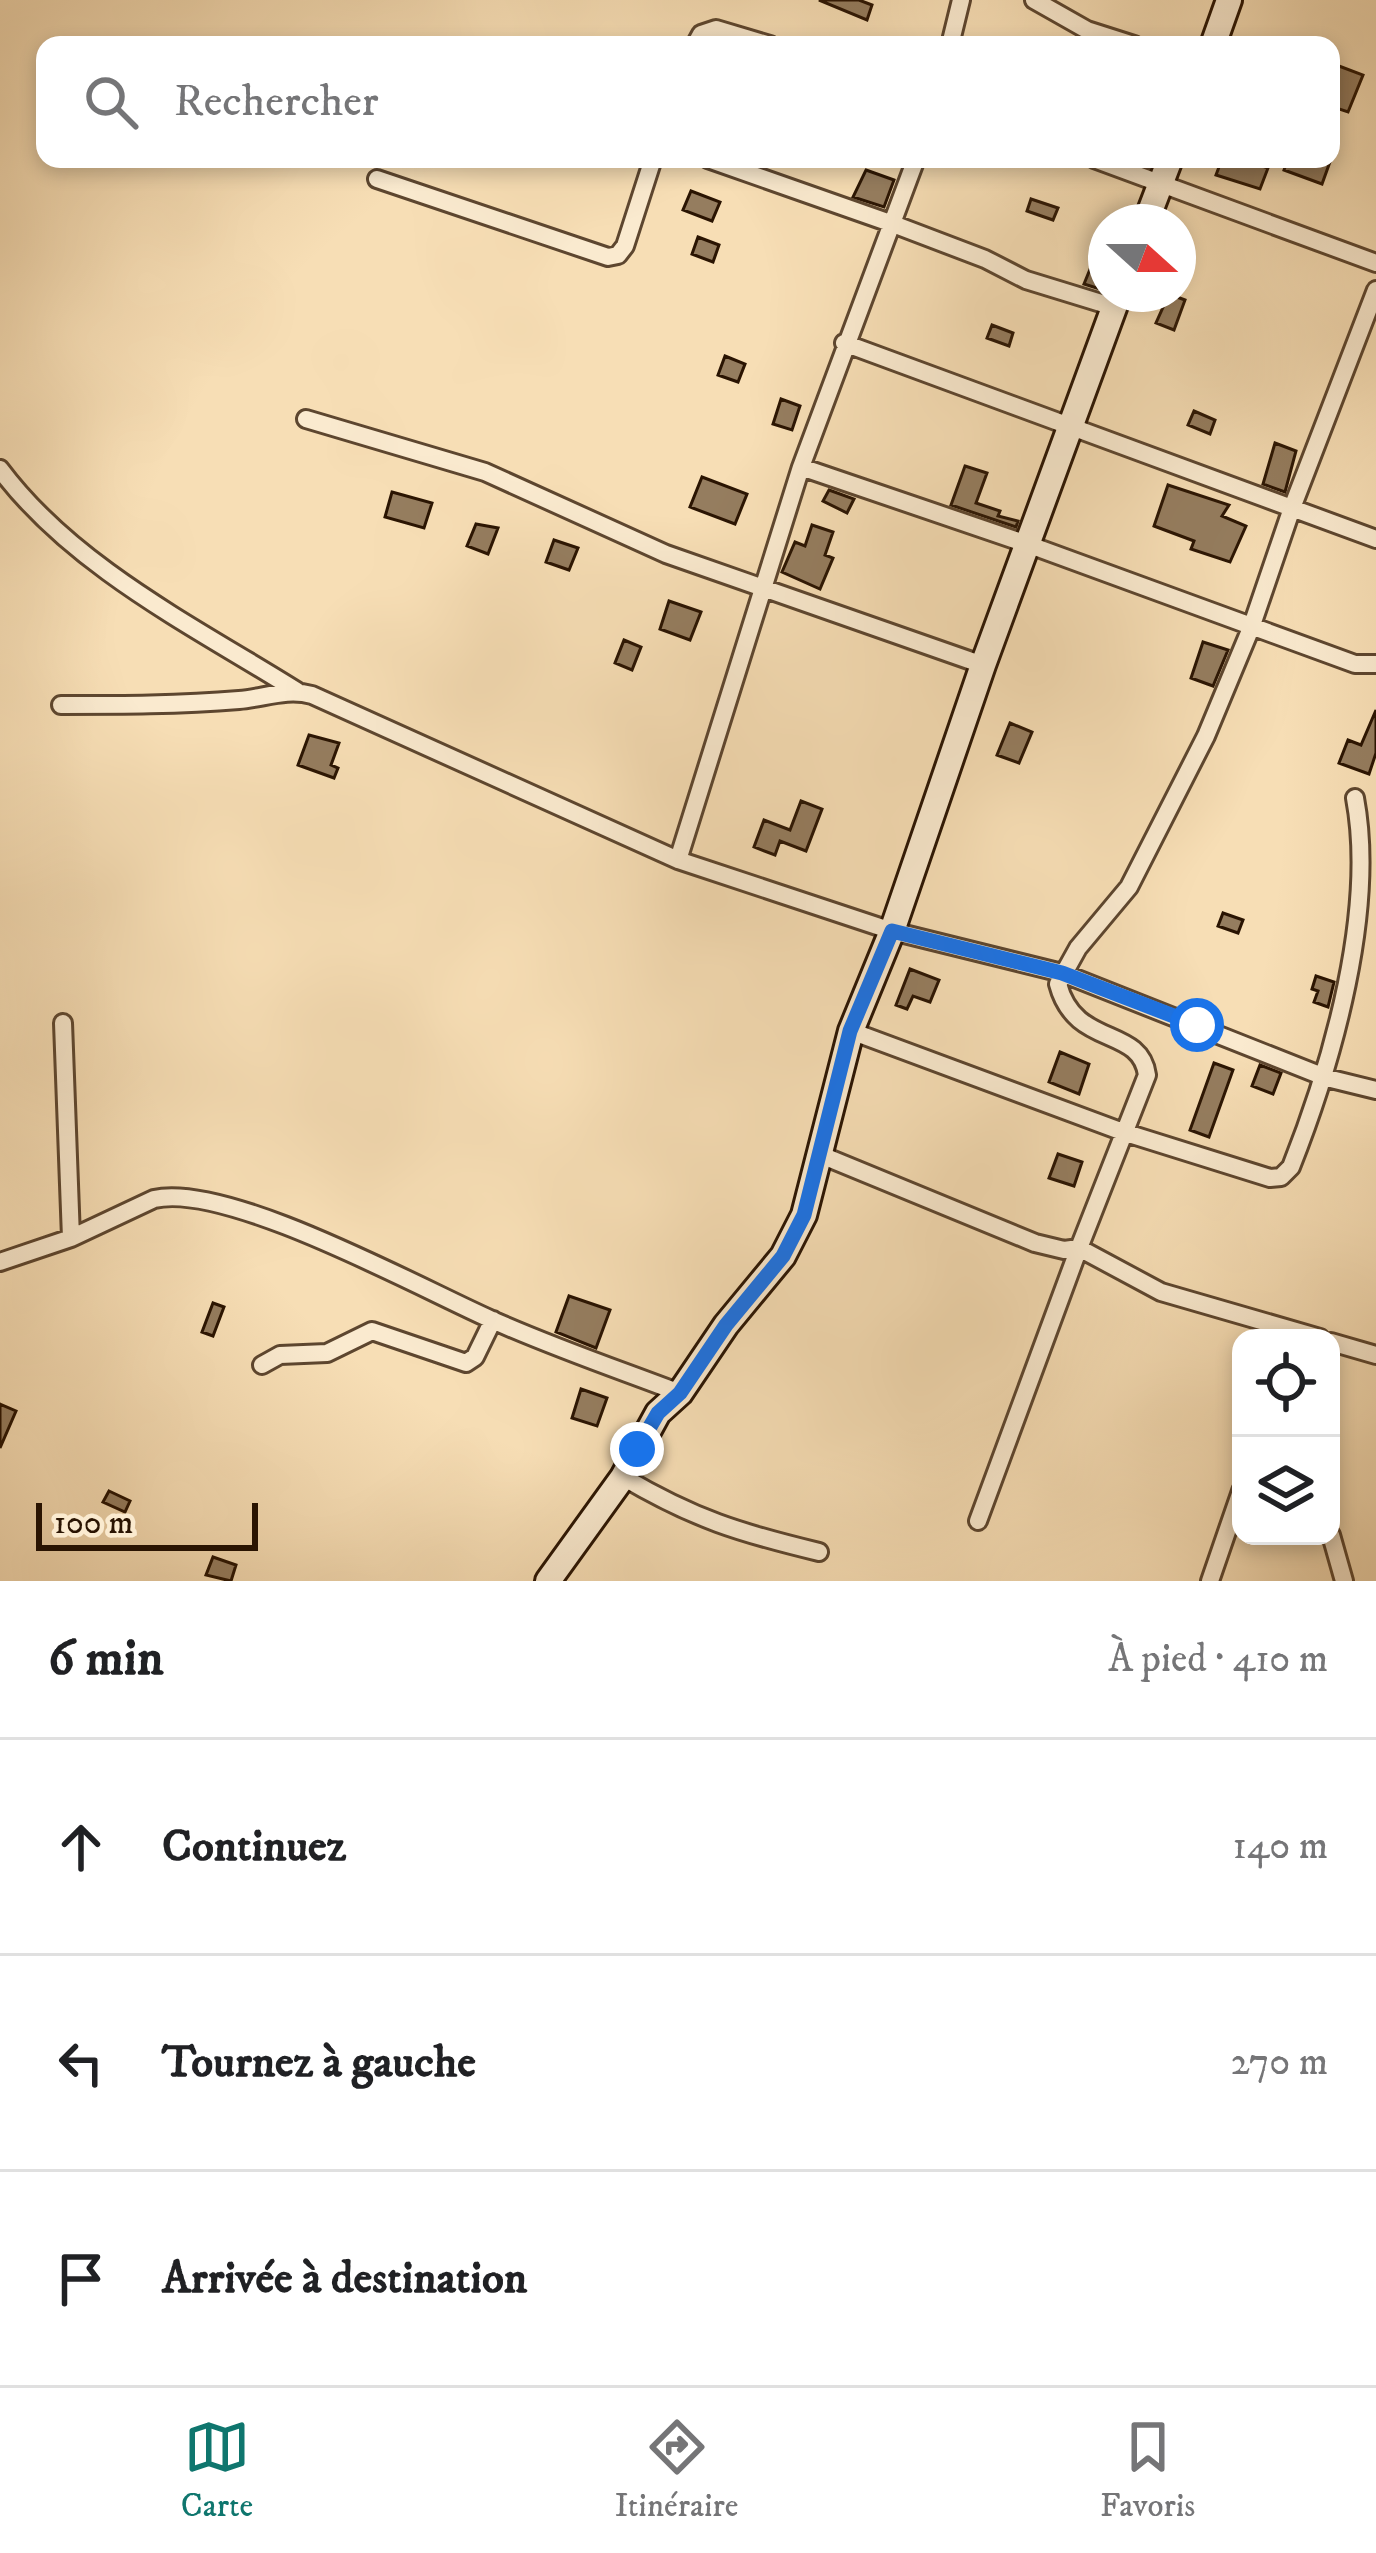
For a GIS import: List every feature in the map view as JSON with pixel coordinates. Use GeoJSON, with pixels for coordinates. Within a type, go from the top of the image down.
{"type":"FeatureCollection","features":[{"type":"Feature","properties":{"kind":"street"},"geometry":{"type":"LineString","coordinates":[[952,36],[961,0]]}},
{"type":"Feature","properties":{"kind":"street"},"geometry":{"type":"LineString","coordinates":[[1034,0],[1106,36]]}},
{"type":"Feature","properties":{"kind":"street"},"geometry":{"type":"LineString","coordinates":[[1216,36],[1229,0]]}},
{"type":"Feature","properties":{"kind":"street"},"geometry":{"type":"LineString","coordinates":[[700,36],[716,29],[740,36]]}},
{"type":"Feature","properties":{"kind":"street"},"geometry":{"type":"LineString","coordinates":[[377,178],[608,257],[618,255],[625,246],[650,168]]}},
{"type":"Feature","properties":{"kind":"street"},"geometry":{"type":"LineString","coordinates":[[734,168],[985,259],[1026,280],[1088,294]]}},
{"type":"Feature","properties":{"kind":"street"},"geometry":{"type":"LineString","coordinates":[[678,860],[801,467],[913,168]]}},
{"type":"Feature","properties":{"kind":"street"},"geometry":{"type":"LineString","coordinates":[[1118,168],[1376,263]]}},
{"type":"Feature","properties":{"kind":"street"},"geometry":{"type":"LineString","coordinates":[[1153,204],[1167,168]]}},
{"type":"Feature","properties":{"kind":"street"},"geometry":{"type":"LineString","coordinates":[[978,1521],[1147,1075],[1145,1060],[1131,1047],[1078,1022],[1064,1004],[1058,984],[1129,887],[1206,736],[1376,290]]}},
{"type":"Feature","properties":{"kind":"street"},"geometry":{"type":"LineString","coordinates":[[548,1581],[622,1477],[658,1413],[680,1393],[726,1325],[783,1256],[804,1215],[850,1031],[892,931],[1112,312]]}},
{"type":"Feature","properties":{"kind":"street"},"geometry":{"type":"LineString","coordinates":[[844,343],[1376,538]]}},
{"type":"Feature","properties":{"kind":"street"},"geometry":{"type":"LineString","coordinates":[[306,419],[484,472],[667,554],[983,665]]}},
{"type":"Feature","properties":{"kind":"street"},"geometry":{"type":"LineString","coordinates":[[801,467],[1355,664],[1376,664]]}},
{"type":"Feature","properties":{"kind":"street"},"geometry":{"type":"LineString","coordinates":[[0,470],[23,501],[120,579],[297,691],[678,860],[892,931],[1062,973],[1327,1078],[1376,1090]]}},
{"type":"Feature","properties":{"kind":"street"},"geometry":{"type":"LineString","coordinates":[[61,705],[151,706],[297,691]]}},
{"type":"Feature","properties":{"kind":"street"},"geometry":{"type":"LineString","coordinates":[[850,1031],[1123,1132],[1270,1178],[1281,1177],[1291,1167],[1365,985],[1376,897],[1370,825],[1355,798]]}},
{"type":"Feature","properties":{"kind":"street"},"geometry":{"type":"LineString","coordinates":[[63,1023],[70,1238]]}},
{"type":"Feature","properties":{"kind":"street"},"geometry":{"type":"LineString","coordinates":[[821,1155],[1035,1243],[1064,1250],[1079,1248],[1161,1292],[1279,1329]]}},
{"type":"Feature","properties":{"kind":"street"},"geometry":{"type":"LineString","coordinates":[[0,1262],[70,1238],[154,1199],[200,1198],[332,1244],[493,1320],[680,1393]]}},
{"type":"Feature","properties":{"kind":"street"},"geometry":{"type":"LineString","coordinates":[[262,1365],[280,1355],[327,1353],[372,1331],[466,1363],[475,1357],[493,1320]]}},
{"type":"Feature","properties":{"kind":"street"},"geometry":{"type":"LineString","coordinates":[[1340,1345],[1376,1355]]}},
{"type":"Feature","properties":{"kind":"street"},"geometry":{"type":"LineString","coordinates":[[622,1477],[680,1510],[734,1532],[819,1552]]}},
{"type":"Feature","properties":{"kind":"street"},"geometry":{"type":"LineString","coordinates":[[1210,1581],[1232,1516]]}},
{"type":"Feature","properties":{"kind":"street"},"geometry":{"type":"LineString","coordinates":[[1334,1545],[1344,1581]]}},
{"type":"Feature","properties":{"kind":"building"},"geometry":{"type":"Polygon","coordinates":[[[819,0],[859,0],[872,5],[867,20],[819,0]]]}},
{"type":"Feature","properties":{"kind":"building"},"geometry":{"type":"Polygon","coordinates":[[[1340,66],[1363,75],[1348,112],[1340,109],[1340,66]]]}},
{"type":"Feature","properties":{"kind":"building"},"geometry":{"type":"Polygon","coordinates":[[[1219,168],[1268,168],[1260,189],[1216,175],[1219,168]]]}},
{"type":"Feature","properties":{"kind":"building"},"geometry":{"type":"Polygon","coordinates":[[[1285,168],[1328,168],[1322,184],[1285,168]]]}},
{"type":"Feature","properties":{"kind":"building"},"geometry":{"type":"Polygon","coordinates":[[[866,170],[894,180],[884,207],[853,197],[866,170]]]}},
{"type":"Feature","properties":{"kind":"building"},"geometry":{"type":"Polygon","coordinates":[[[691,191],[720,202],[712,221],[683,210],[691,191]]]}},
{"type":"Feature","properties":{"kind":"building"},"geometry":{"type":"Polygon","coordinates":[[[1031,199],[1058,208],[1053,220],[1027,211],[1031,199]]]}},
{"type":"Feature","properties":{"kind":"building"},"geometry":{"type":"Polygon","coordinates":[[[698,237],[719,245],[713,262],[692,254],[698,237]]]}},
{"type":"Feature","properties":{"kind":"building"},"geometry":{"type":"Polygon","coordinates":[[[1161,312],[1181,312],[1174,330],[1156,323],[1161,312]]]}},
{"type":"Feature","properties":{"kind":"building"},"geometry":{"type":"Polygon","coordinates":[[[992,325],[1013,333],[1009,346],[987,338],[992,325]]]}},
{"type":"Feature","properties":{"kind":"building"},"geometry":{"type":"Polygon","coordinates":[[[725,356],[745,364],[738,382],[718,375],[725,356]]]}},
{"type":"Feature","properties":{"kind":"building"},"geometry":{"type":"Polygon","coordinates":[[[781,399],[800,406],[792,430],[773,424],[781,399]]]}},
{"type":"Feature","properties":{"kind":"building"},"geometry":{"type":"Polygon","coordinates":[[[1194,411],[1215,420],[1210,434],[1188,425],[1194,411]]]}},
{"type":"Feature","properties":{"kind":"building"},"geometry":{"type":"Polygon","coordinates":[[[1275,443],[1296,451],[1285,492],[1263,484],[1275,443]]]}},
{"type":"Feature","properties":{"kind":"building"},"geometry":{"type":"Polygon","coordinates":[[[965,466],[987,473],[976,503],[1018,521],[1016,527],[951,505],[965,466]]]}},
{"type":"Feature","properties":{"kind":"building"},"geometry":{"type":"Polygon","coordinates":[[[702,477],[747,494],[735,524],[690,507],[702,477]]]}},
{"type":"Feature","properties":{"kind":"building"},"geometry":{"type":"Polygon","coordinates":[[[1168,485],[1229,505],[1222,516],[1246,526],[1230,562],[1191,549],[1194,541],[1154,526],[1168,485]]]}},
{"type":"Feature","properties":{"kind":"building"},"geometry":{"type":"Polygon","coordinates":[[[829,490],[854,499],[847,513],[823,501],[829,490]]]}},
{"type":"Feature","properties":{"kind":"building"},"geometry":{"type":"Polygon","coordinates":[[[392,492],[432,503],[424,528],[385,517],[392,492]]]}},
{"type":"Feature","properties":{"kind":"building"},"geometry":{"type":"Polygon","coordinates":[[[476,524],[498,528],[488,554],[467,546],[476,524]]]}},
{"type":"Feature","properties":{"kind":"building"},"geometry":{"type":"Polygon","coordinates":[[[812,525],[833,532],[825,555],[833,558],[820,589],[782,572],[795,542],[805,546],[812,525]]]}},
{"type":"Feature","properties":{"kind":"building"},"geometry":{"type":"Polygon","coordinates":[[[554,540],[578,548],[569,570],[546,562],[554,540]]]}},
{"type":"Feature","properties":{"kind":"building"},"geometry":{"type":"Polygon","coordinates":[[[669,601],[701,612],[690,640],[660,629],[669,601]]]}},
{"type":"Feature","properties":{"kind":"building"},"geometry":{"type":"Polygon","coordinates":[[[624,640],[641,647],[632,670],[615,663],[624,640]]]}},
{"type":"Feature","properties":{"kind":"building"},"geometry":{"type":"Polygon","coordinates":[[[1203,642],[1228,650],[1213,686],[1191,678],[1203,642]]]}},
{"type":"Feature","properties":{"kind":"building"},"geometry":{"type":"Polygon","coordinates":[[[1376,710],[1376,753],[1369,774],[1339,763],[1348,740],[1361,745],[1376,710]]]}},
{"type":"Feature","properties":{"kind":"building"},"geometry":{"type":"Polygon","coordinates":[[[1010,723],[1032,732],[1019,763],[997,755],[1010,723]]]}},
{"type":"Feature","properties":{"kind":"building"},"geometry":{"type":"Polygon","coordinates":[[[309,735],[339,743],[331,765],[338,768],[334,778],[298,765],[309,735]]]}},
{"type":"Feature","properties":{"kind":"building"},"geometry":{"type":"Polygon","coordinates":[[[801,801],[822,809],[806,851],[780,841],[775,855],[754,847],[764,820],[790,830],[801,801]]]}},
{"type":"Feature","properties":{"kind":"building"},"geometry":{"type":"Polygon","coordinates":[[[1223,913],[1243,920],[1238,933],[1218,926],[1223,913]]]}},
{"type":"Feature","properties":{"kind":"building"},"geometry":{"type":"Polygon","coordinates":[[[910,969],[939,980],[930,1002],[913,996],[907,1009],[896,1005],[910,969]]]}},
{"type":"Feature","properties":{"kind":"building"},"geometry":{"type":"Polygon","coordinates":[[[1316,976],[1334,982],[1328,1007],[1314,1002],[1316,976]]]}},
{"type":"Feature","properties":{"kind":"building"},"geometry":{"type":"Polygon","coordinates":[[[1060,1052],[1089,1064],[1079,1094],[1049,1082],[1060,1052]]]}},
{"type":"Feature","properties":{"kind":"building"},"geometry":{"type":"Polygon","coordinates":[[[1214,1063],[1233,1070],[1209,1137],[1190,1130],[1214,1063]]]}},
{"type":"Feature","properties":{"kind":"building"},"geometry":{"type":"Polygon","coordinates":[[[1260,1065],[1281,1073],[1273,1094],[1252,1086],[1260,1065]]]}},
{"type":"Feature","properties":{"kind":"building"},"geometry":{"type":"Polygon","coordinates":[[[1058,1154],[1082,1162],[1074,1186],[1049,1178],[1058,1154]]]}},
{"type":"Feature","properties":{"kind":"building"},"geometry":{"type":"Polygon","coordinates":[[[569,1296],[610,1310],[596,1348],[556,1332],[569,1296]]]}},
{"type":"Feature","properties":{"kind":"building"},"geometry":{"type":"Polygon","coordinates":[[[213,1303],[224,1307],[213,1336],[202,1332],[213,1303]]]}},
{"type":"Feature","properties":{"kind":"building"},"geometry":{"type":"Polygon","coordinates":[[[581,1389],[607,1398],[597,1426],[572,1418],[581,1389]]]}},
{"type":"Feature","properties":{"kind":"building"},"geometry":{"type":"Polygon","coordinates":[[[0,1404],[16,1411],[0,1448],[0,1404]]]}},
{"type":"Feature","properties":{"kind":"building"},"geometry":{"type":"Polygon","coordinates":[[[109,1491],[130,1501],[125,1512],[103,1502],[109,1491]]]}},
{"type":"Feature","properties":{"kind":"building"},"geometry":{"type":"Polygon","coordinates":[[[213,1557],[236,1565],[231,1581],[206,1575],[213,1557]]]}},
{"type":"Feature","properties":{"kind":"route"},"geometry":{"type":"LineString","coordinates":[[637,1449],[658,1413],[680,1393],[726,1325],[783,1256],[804,1215],[850,1031],[892,931],[1062,973],[1197,1025]]}}]}
